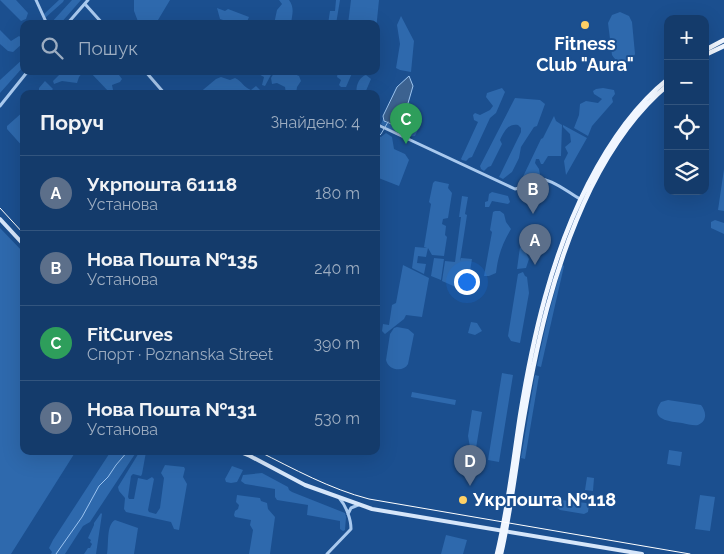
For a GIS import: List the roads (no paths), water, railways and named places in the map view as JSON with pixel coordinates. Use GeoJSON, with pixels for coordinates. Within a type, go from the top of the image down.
{"type":"FeatureCollection","features":[{"type":"Feature","properties":{"kind":"main road"},"geometry":{"type":"LineString","coordinates":[[709,48],[724,40]]}},
{"type":"Feature","properties":{"kind":"main road"},"geometry":{"type":"LineString","coordinates":[[709,53],[724,46]]}},
{"type":"Feature","properties":{"kind":"main road"},"geometry":{"type":"LineString","coordinates":[[558,259],[601,168],[630,124],[664,84]]}},
{"type":"Feature","properties":{"kind":"main road"},"geometry":{"type":"LineString","coordinates":[[501,554],[534,349],[558,259],[580,199],[608,148],[625,123],[664,87]]}},
{"type":"Feature","properties":{"kind":"main road"},"geometry":{"type":"LineString","coordinates":[[0,219],[20,241]]}},
{"type":"Feature","properties":{"kind":"main road"},"geometry":{"type":"LineString","coordinates":[[248,455],[305,485],[358,505],[422,518],[642,554]]}},
{"type":"Feature","properties":{"kind":"main road"},"geometry":{"type":"LineString","coordinates":[[497,554],[504,530]]}},
{"type":"Feature","properties":{"kind":"street"},"geometry":{"type":"LineString","coordinates":[[36,0],[45,20]]}},
{"type":"Feature","properties":{"kind":"street"},"geometry":{"type":"LineString","coordinates":[[71,20],[88,0]]}},
{"type":"Feature","properties":{"kind":"street"},"geometry":{"type":"LineString","coordinates":[[85,4],[99,20]]}},
{"type":"Feature","properties":{"kind":"street"},"geometry":{"type":"LineString","coordinates":[[0,106],[25,75]]}},
{"type":"Feature","properties":{"kind":"street"},"geometry":{"type":"LineString","coordinates":[[148,75],[162,90]]}},
{"type":"Feature","properties":{"kind":"street"},"geometry":{"type":"LineString","coordinates":[[380,126],[515,189],[533,180],[542,180],[552,182],[580,199]]}},
{"type":"Feature","properties":{"kind":"street"},"geometry":{"type":"LineString","coordinates":[[327,554],[350,531],[351,524],[348,514],[340,499]]}},
{"type":"Feature","properties":{"kind":"street"},"geometry":{"type":"LineString","coordinates":[[348,514],[351,508],[358,505]]}},
{"type":"Feature","properties":{"kind":"waterway"},"geometry":{"type":"LineString","coordinates":[[380,135],[388,122]]}},
{"type":"Feature","properties":{"kind":"waterway"},"geometry":{"type":"LineString","coordinates":[[56,554],[82,517],[99,486],[125,455]]}},
{"type":"Feature","properties":{"kind":"tram line"},"geometry":{"type":"LineString","coordinates":[[0,208],[20,230]]}},
{"type":"Feature","properties":{"kind":"tram line"},"geometry":{"type":"LineString","coordinates":[[266,455],[326,484],[369,499],[690,554]]}},
{"type":"Feature","properties":{"kind":"place","name":"Fitness Club \"Aura\""},"geometry":{"type":"Point","coordinates":[585,25]}},
{"type":"Feature","properties":{"kind":"place","name":"FitCurves"},"geometry":{"type":"Point","coordinates":[406,144]}},
{"type":"Feature","properties":{"kind":"place","name":"Нова Пошта №135"},"geometry":{"type":"Point","coordinates":[533,214]}},
{"type":"Feature","properties":{"kind":"place","name":"Укрпошта 61118"},"geometry":{"type":"Point","coordinates":[535,265]}},
{"type":"Feature","properties":{"kind":"place","name":"Нова Пошта №131"},"geometry":{"type":"Point","coordinates":[470,486]}},
{"type":"Feature","properties":{"kind":"place","name":"Укрпошта №118"},"geometry":{"type":"Point","coordinates":[463,500]}}]}
